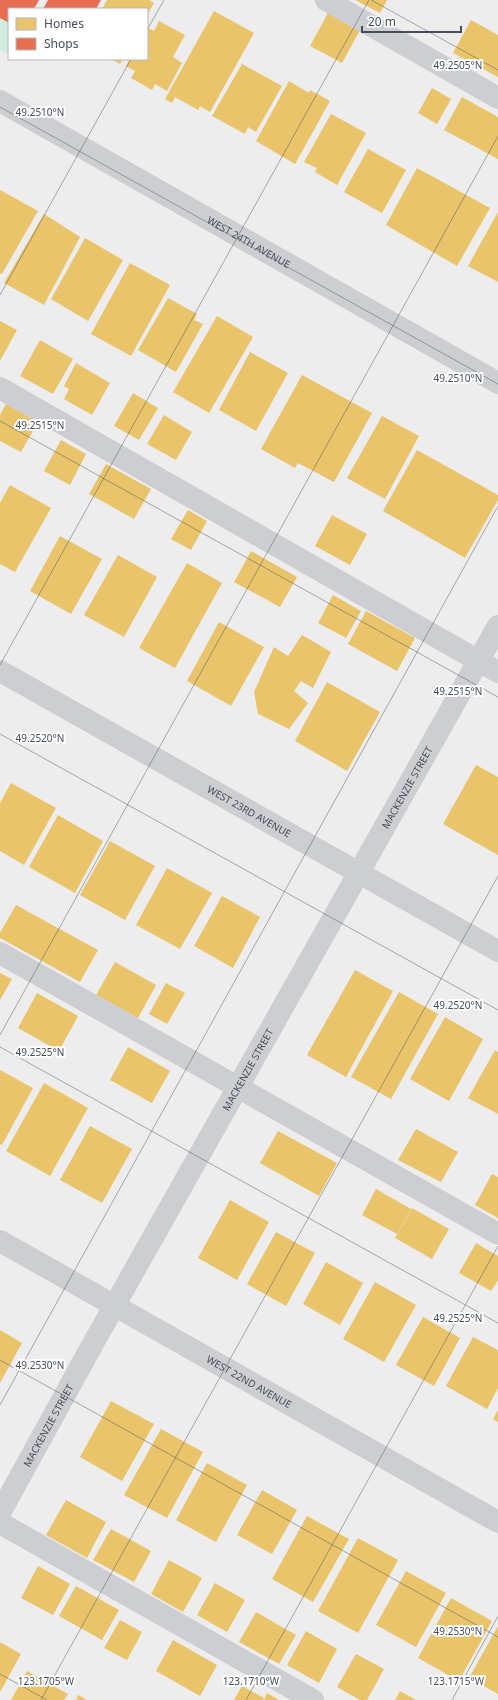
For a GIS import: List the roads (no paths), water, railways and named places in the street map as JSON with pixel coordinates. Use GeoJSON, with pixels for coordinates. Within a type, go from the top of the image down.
{"type":"FeatureCollection","features":[{"type":"Feature","properties":{"kind":"street"},"geometry":{"type":"LineString","coordinates":[[326,0],[498,98]]}},
{"type":"Feature","properties":{"kind":"street","name":"WEST 24TH AVENUE"},"geometry":{"type":"LineString","coordinates":[[0,101],[498,383]]}},
{"type":"Feature","properties":{"kind":"street"},"geometry":{"type":"LineString","coordinates":[[0,388],[478,662],[498,672]]}},
{"type":"Feature","properties":{"kind":"street","name":"MACKENZIE STREET"},"geometry":{"type":"LineString","coordinates":[[0,1513],[114,1306],[498,626]]}},
{"type":"Feature","properties":{"kind":"street","name":"WEST 23RD AVENUE"},"geometry":{"type":"LineString","coordinates":[[0,671],[498,951]]}},
{"type":"Feature","properties":{"kind":"street"},"geometry":{"type":"LineString","coordinates":[[0,953],[498,1234]]}},
{"type":"Feature","properties":{"kind":"street","name":"WEST 22ND AVENUE"},"geometry":{"type":"LineString","coordinates":[[0,1241],[498,1522]]}},
{"type":"Feature","properties":{"kind":"street"},"geometry":{"type":"LineString","coordinates":[[0,1523],[313,1700]]}}]}
